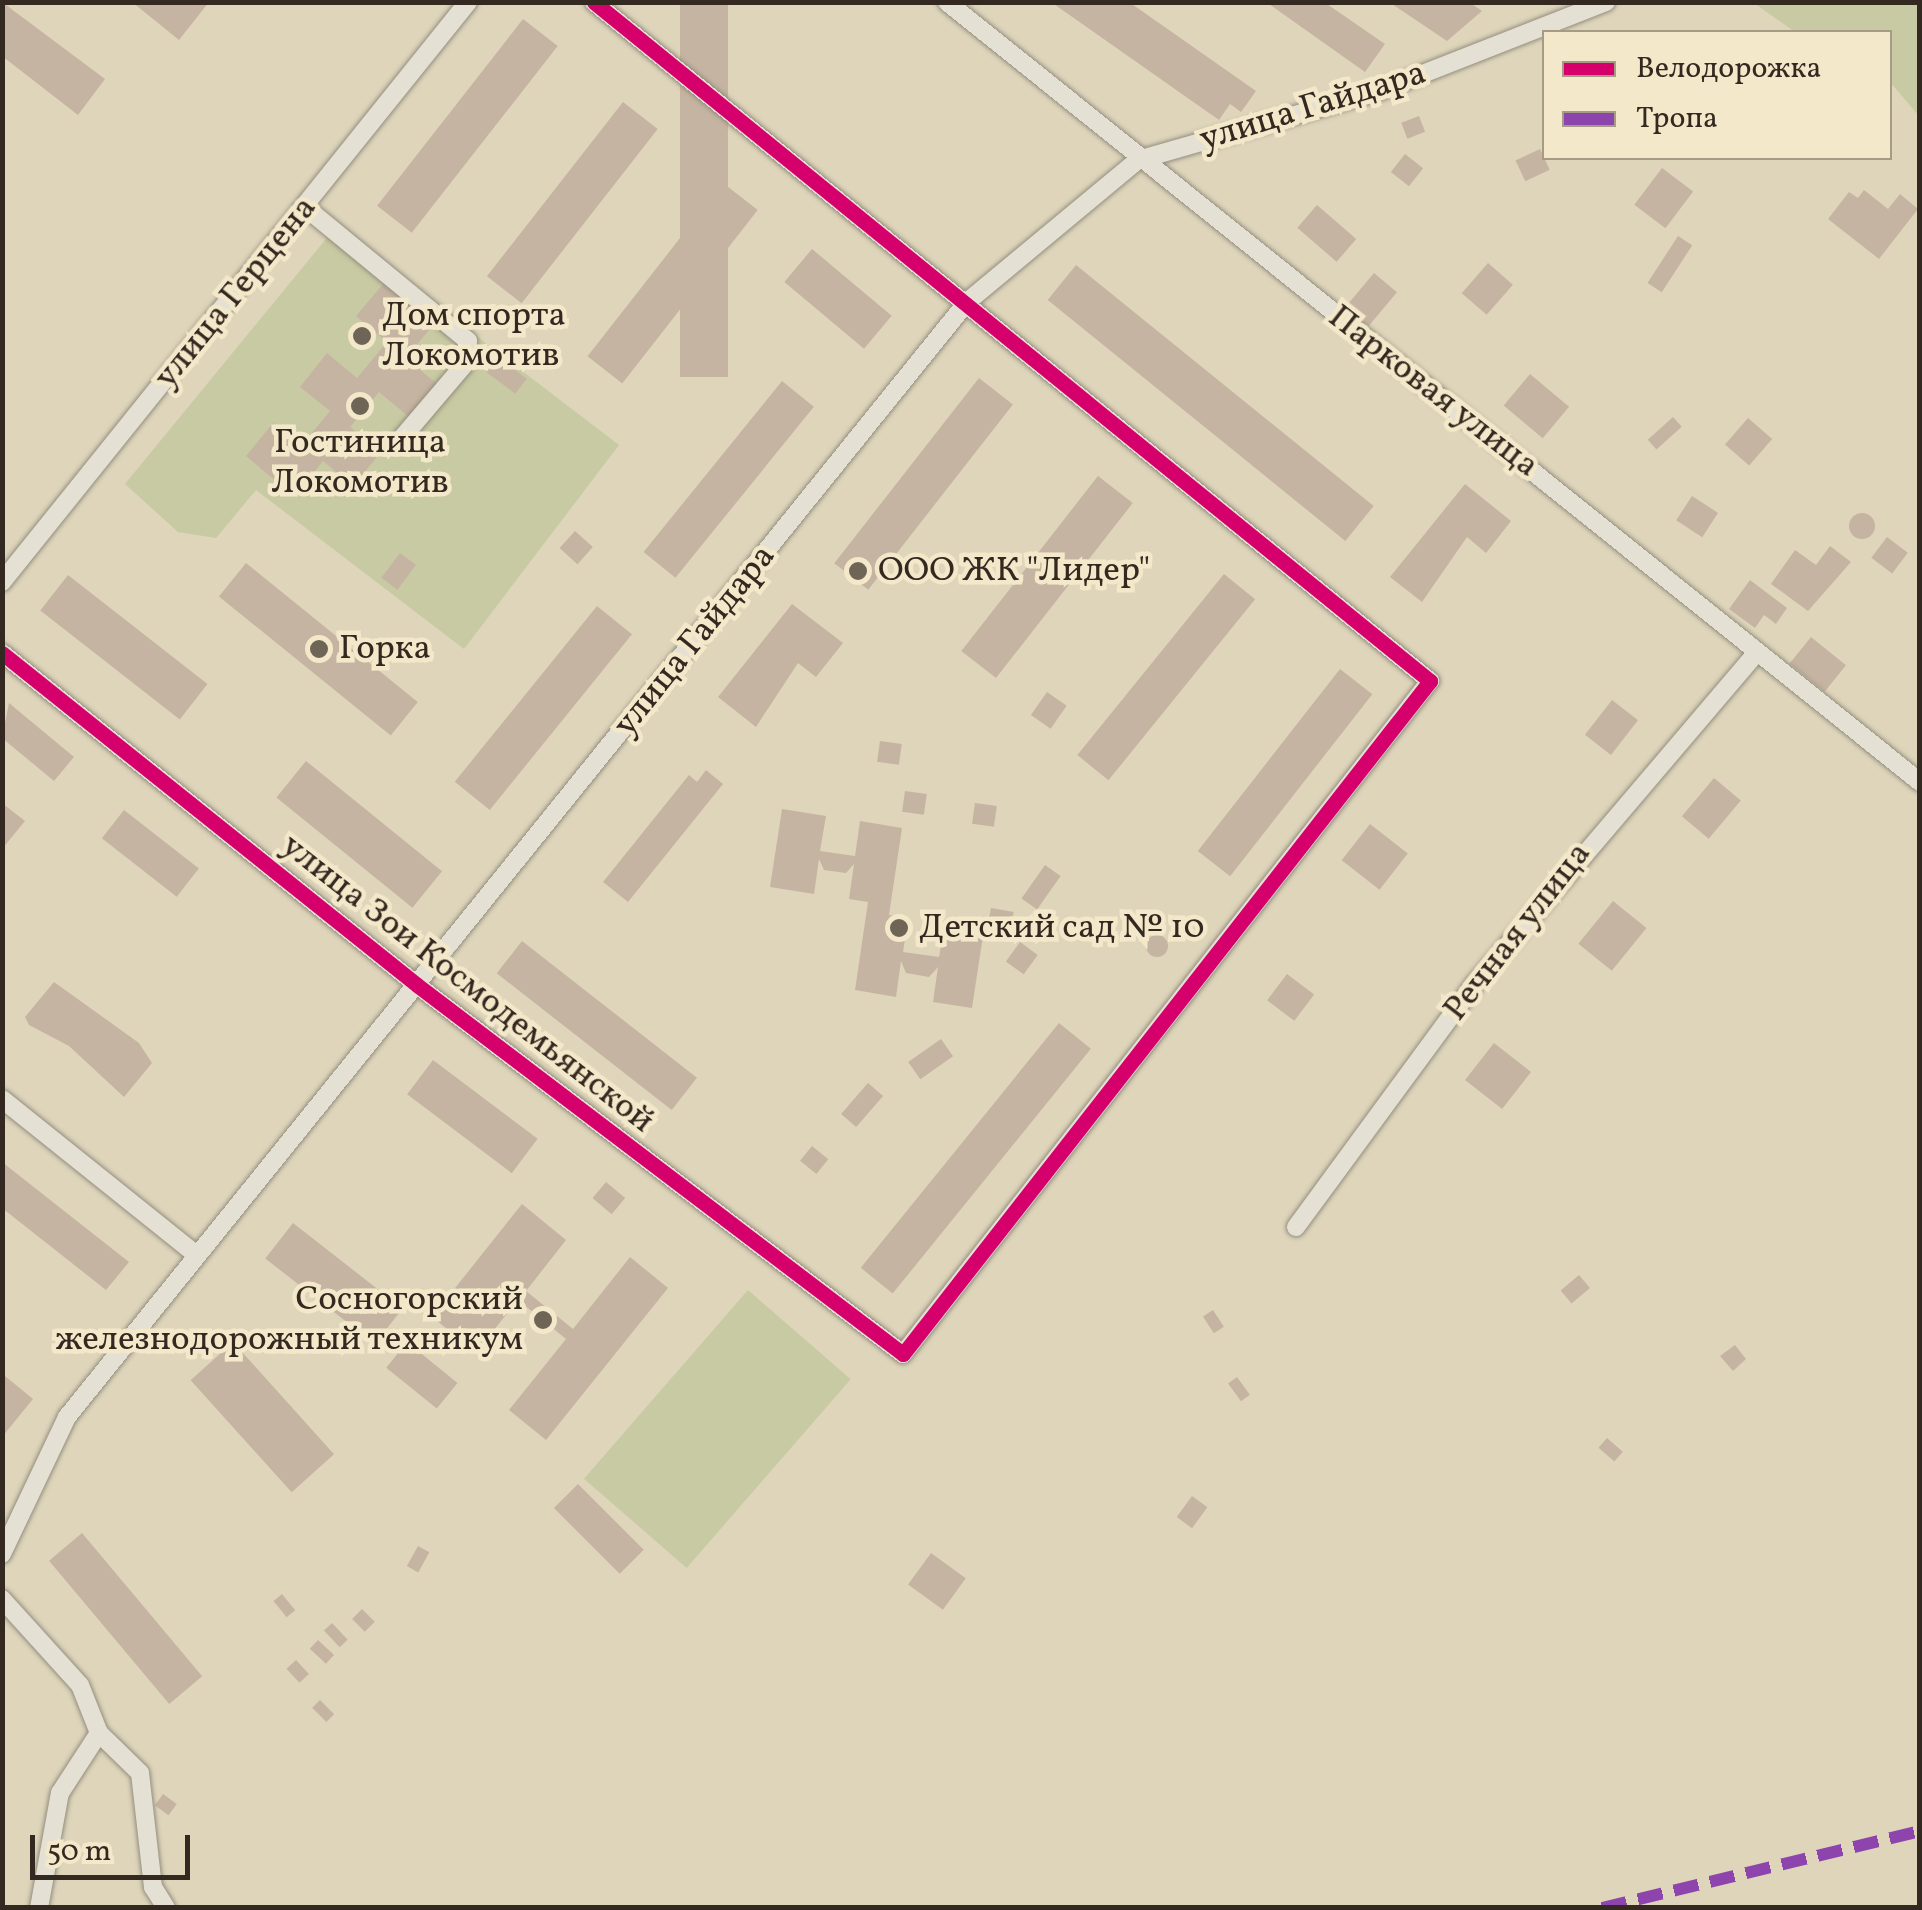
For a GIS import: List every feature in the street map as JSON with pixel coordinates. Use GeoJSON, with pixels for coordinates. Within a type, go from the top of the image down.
{"type":"FeatureCollection","features":[{"type":"Feature","properties":{"kind":"street","name":"улица Герцена"},"geometry":{"type":"LineString","coordinates":[[2,582],[468,2]]}},
{"type":"Feature","properties":{"kind":"street"},"geometry":{"type":"LineString","coordinates":[[594,2],[967,302]]}},
{"type":"Feature","properties":{"kind":"street","name":"Парковая улица"},"geometry":{"type":"LineString","coordinates":[[947,2],[1138,160],[1920,782]]}},
{"type":"Feature","properties":{"kind":"street","name":"улица Гайдара"},"geometry":{"type":"LineString","coordinates":[[2,1554],[67,1417],[967,302],[1138,160],[1378,92],[1606,2]]}},
{"type":"Feature","properties":{"kind":"street"},"geometry":{"type":"LineString","coordinates":[[306,207],[468,340],[464,365],[401,439]]}},
{"type":"Feature","properties":{"kind":"street","name":"улица Зои Космодемьянской"},"geometry":{"type":"LineString","coordinates":[[2,653],[417,984],[902,1354],[1430,681],[967,302]]}},
{"type":"Feature","properties":{"kind":"street","name":"Речная улица"},"geometry":{"type":"LineString","coordinates":[[1296,1227],[1472,986],[1757,652]]}},
{"type":"Feature","properties":{"kind":"street"},"geometry":{"type":"LineString","coordinates":[[2,1099],[198,1256]]}},
{"type":"Feature","properties":{"kind":"street"},"geometry":{"type":"LineString","coordinates":[[2,1599],[80,1685],[99,1733],[140,1773],[153,1887],[166,1908]]}},
{"type":"Feature","properties":{"kind":"street"},"geometry":{"type":"LineString","coordinates":[[39,1908],[60,1793],[99,1733]]}},
{"type":"Feature","properties":{"kind":"green space"},"geometry":{"type":"Polygon","coordinates":[[[1754,3],[1919,3],[1919,116],[1892,84],[1892,30],[1792,30],[1754,3]]]}},
{"type":"Feature","properties":{"kind":"green space","name":"Дом спорта Локомотив"},"geometry":{"type":"Polygon","coordinates":[[[335,228],[619,445],[464,649],[256,490],[216,538],[178,532],[125,484],[335,228]]]}},
{"type":"Feature","properties":{"kind":"green space"},"geometry":{"type":"Polygon","coordinates":[[[748,1290],[851,1379],[687,1568],[584,1479],[748,1290]]]}},
{"type":"Feature","properties":{"kind":"building"},"geometry":{"type":"Polygon","coordinates":[[[2,2],[105,79],[78,115],[2,56],[2,2]]]}},
{"type":"Feature","properties":{"kind":"building"},"geometry":{"type":"Polygon","coordinates":[[[132,2],[209,2],[179,40],[132,2]]]}},
{"type":"Feature","properties":{"kind":"building"},"geometry":{"type":"Polygon","coordinates":[[[680,2],[728,2],[728,377],[680,377],[680,2]]]}},
{"type":"Feature","properties":{"kind":"building"},"geometry":{"type":"Polygon","coordinates":[[[1051,2],[1129,2],[1256,91],[1241,112],[1230,104],[1219,120],[1051,2]]]}},
{"type":"Feature","properties":{"kind":"building"},"geometry":{"type":"Polygon","coordinates":[[[1266,2],[1324,2],[1385,44],[1365,72],[1266,2]]]}},
{"type":"Feature","properties":{"kind":"building"},"geometry":{"type":"Polygon","coordinates":[[[1389,2],[1469,2],[1482,11],[1447,41],[1389,2]]]}},
{"type":"Feature","properties":{"kind":"building"},"geometry":{"type":"Polygon","coordinates":[[[523,19],[558,46],[412,233],[377,206],[523,19]]]}},
{"type":"Feature","properties":{"kind":"building"},"geometry":{"type":"Polygon","coordinates":[[[623,102],[658,129],[522,303],[487,276],[623,102]]]}},
{"type":"Feature","properties":{"kind":"building"},"geometry":{"type":"Polygon","coordinates":[[[1419,116],[1425,132],[1407,139],[1401,123],[1419,116]]]}},
{"type":"Feature","properties":{"kind":"building"},"geometry":{"type":"Polygon","coordinates":[[[1540,149],[1550,170],[1525,181],[1516,160],[1540,149]]]}},
{"type":"Feature","properties":{"kind":"building"},"geometry":{"type":"Polygon","coordinates":[[[1405,154],[1423,168],[1409,186],[1391,172],[1405,154]]]}},
{"type":"Feature","properties":{"kind":"building"},"geometry":{"type":"Polygon","coordinates":[[[1662,168],[1693,191],[1665,228],[1634,205],[1662,168]]]}},
{"type":"Feature","properties":{"kind":"building"},"geometry":{"type":"Polygon","coordinates":[[[723,183],[758,210],[622,383],[588,356],[723,183]]]}},
{"type":"Feature","properties":{"kind":"building"},"geometry":{"type":"Polygon","coordinates":[[[1864,190],[1888,209],[1900,194],[1918,209],[1879,259],[1828,219],[1849,192],[1858,198],[1864,190]]]}},
{"type":"Feature","properties":{"kind":"building"},"geometry":{"type":"Polygon","coordinates":[[[1317,205],[1356,239],[1337,262],[1297,228],[1317,205]]]}},
{"type":"Feature","properties":{"kind":"building"},"geometry":{"type":"Polygon","coordinates":[[[1678,236],[1692,245],[1662,292],[1648,283],[1678,236]]]}},
{"type":"Feature","properties":{"kind":"building"},"geometry":{"type":"Polygon","coordinates":[[[812,249],[892,316],[864,349],[784,282],[812,249]]]}},
{"type":"Feature","properties":{"kind":"building"},"geometry":{"type":"Polygon","coordinates":[[[1488,263],[1513,285],[1487,315],[1462,293],[1488,263]]]}},
{"type":"Feature","properties":{"kind":"building"},"geometry":{"type":"Polygon","coordinates":[[[1076,265],[1374,506],[1345,541],[1048,300],[1076,265]]]}},
{"type":"Feature","properties":{"kind":"building"},"geometry":{"type":"Polygon","coordinates":[[[1374,273],[1397,292],[1366,329],[1343,310],[1374,273]]]}},
{"type":"Feature","properties":{"kind":"building"},"geometry":{"type":"Polygon","coordinates":[[[384,283],[433,325],[406,358],[437,384],[409,417],[379,392],[350,427],[381,452],[353,486],[323,461],[294,496],[246,456],[273,423],[301,446],[330,411],[300,387],[327,353],[357,378],[387,342],[356,316],[384,283]]]}},
{"type":"Feature","properties":{"kind":"building"},"geometry":{"type":"Polygon","coordinates":[[[498,357],[527,379],[515,394],[487,372],[498,357]]]}},
{"type":"Feature","properties":{"kind":"building"},"geometry":{"type":"Polygon","coordinates":[[[1530,374],[1569,407],[1543,438],[1504,405],[1530,374]]]}},
{"type":"Feature","properties":{"kind":"building"},"geometry":{"type":"Polygon","coordinates":[[[979,378],[1013,404],[868,590],[834,563],[979,378]]]}},
{"type":"Feature","properties":{"kind":"building"},"geometry":{"type":"Polygon","coordinates":[[[782,381],[814,407],[675,578],[644,552],[782,381]]]}},
{"type":"Feature","properties":{"kind":"building"},"geometry":{"type":"Polygon","coordinates":[[[1673,417],[1682,427],[1656,449],[1648,440],[1673,417]]]}},
{"type":"Feature","properties":{"kind":"building"},"geometry":{"type":"Polygon","coordinates":[[[1748,418],[1772,439],[1749,465],[1725,444],[1748,418]]]}},
{"type":"Feature","properties":{"kind":"building"},"geometry":{"type":"Polygon","coordinates":[[[1098,476],[1133,503],[996,678],[961,651],[1098,476]]]}},
{"type":"Feature","properties":{"kind":"building"},"geometry":{"type":"Polygon","coordinates":[[[1465,484],[1511,521],[1486,553],[1467,537],[1422,602],[1390,577],[1465,484]]]}},
{"type":"Feature","properties":{"kind":"building"},"geometry":{"type":"Polygon","coordinates":[[[1692,496],[1718,513],[1702,537],[1676,520],[1692,496]]]}},
{"type":"Feature","properties":{"kind":"building"},"geometry":{"type":"Polygon","coordinates":[[[1862,513],[1871,517],[1875,526],[1871,535],[1862,539],[1853,535],[1849,526],[1853,517],[1862,513]]]}},
{"type":"Feature","properties":{"kind":"building"},"geometry":{"type":"Polygon","coordinates":[[[575,531],[593,547],[577,564],[560,548],[575,531]]]}},
{"type":"Feature","properties":{"kind":"building"},"geometry":{"type":"Polygon","coordinates":[[[1887,537],[1908,553],[1892,573],[1871,558],[1887,537]]]}},
{"type":"Feature","properties":{"kind":"building"},"geometry":{"type":"Polygon","coordinates":[[[1830,546],[1851,562],[1808,611],[1771,584],[1795,550],[1816,565],[1830,546]]]}},
{"type":"Feature","properties":{"kind":"building"},"geometry":{"type":"Polygon","coordinates":[[[400,553],[416,565],[397,590],[381,578],[400,553]]]}},
{"type":"Feature","properties":{"kind":"building"},"geometry":{"type":"Polygon","coordinates":[[[246,563],[418,702],[391,735],[219,596],[246,563]]]}},
{"type":"Feature","properties":{"kind":"building"},"geometry":{"type":"Polygon","coordinates":[[[1224,574],[1255,599],[1108,780],[1077,755],[1224,574]]]}},
{"type":"Feature","properties":{"kind":"building"},"geometry":{"type":"Polygon","coordinates":[[[68,575],[207,684],[180,719],[40,610],[68,575]]]}},
{"type":"Feature","properties":{"kind":"building"},"geometry":{"type":"Polygon","coordinates":[[[1750,580],[1787,608],[1776,624],[1764,615],[1755,628],[1729,609],[1750,580]]]}},
{"type":"Feature","properties":{"kind":"building"},"geometry":{"type":"Polygon","coordinates":[[[792,604],[843,643],[816,677],[798,663],[756,727],[718,697],[792,604]]]}},
{"type":"Feature","properties":{"kind":"building"},"geometry":{"type":"Polygon","coordinates":[[[597,606],[632,634],[490,810],[455,782],[597,606]]]}},
{"type":"Feature","properties":{"kind":"building"},"geometry":{"type":"Polygon","coordinates":[[[1811,637],[1846,665],[1825,692],[1790,663],[1811,637]]]}},
{"type":"Feature","properties":{"kind":"building"},"geometry":{"type":"Polygon","coordinates":[[[1340,669],[1372,694],[1230,876],[1198,851],[1340,669]]]}},
{"type":"Feature","properties":{"kind":"building"},"geometry":{"type":"Polygon","coordinates":[[[1047,692],[1067,706],[1051,729],[1031,715],[1047,692]]]}},
{"type":"Feature","properties":{"kind":"building"},"geometry":{"type":"Polygon","coordinates":[[[1612,700],[1638,720],[1611,755],[1585,735],[1612,700]]]}},
{"type":"Feature","properties":{"kind":"building"},"geometry":{"type":"Polygon","coordinates":[[[9,703],[74,757],[54,781],[2,738],[9,703]]]}},
{"type":"Feature","properties":{"kind":"building"},"geometry":{"type":"Polygon","coordinates":[[[880,741],[902,744],[899,765],[877,762],[880,741]]]}},
{"type":"Feature","properties":{"kind":"building"},"geometry":{"type":"Polygon","coordinates":[[[306,761],[442,871],[412,908],[276,798],[306,761]]]}},
{"type":"Feature","properties":{"kind":"building"},"geometry":{"type":"Polygon","coordinates":[[[706,770],[723,784],[628,902],[603,882],[689,775],[697,782],[706,770]]]}},
{"type":"Feature","properties":{"kind":"building"},"geometry":{"type":"Polygon","coordinates":[[[1714,778],[1741,800],[1709,839],[1682,816],[1714,778]]]}},
{"type":"Feature","properties":{"kind":"building"},"geometry":{"type":"Polygon","coordinates":[[[905,791],[927,794],[924,815],[902,812],[905,791]]]}},
{"type":"Feature","properties":{"kind":"building"},"geometry":{"type":"Polygon","coordinates":[[[2,803],[25,821],[2,849],[2,803]]]}},
{"type":"Feature","properties":{"kind":"building"},"geometry":{"type":"Polygon","coordinates":[[[975,803],[997,806],[994,827],[972,824],[975,803]]]}},
{"type":"Feature","properties":{"kind":"building"},"geometry":{"type":"Polygon","coordinates":[[[782,809],[826,816],[820,851],[855,856],[860,821],[902,828],[889,915],[908,918],[903,952],[939,957],[945,923],[984,929],[972,1008],[933,1002],[938,967],[929,977],[906,973],[901,961],[896,997],[855,990],[868,902],[849,899],[854,864],[846,873],[824,870],[819,859],[814,894],[770,887],[782,809]]]}},
{"type":"Feature","properties":{"kind":"building"},"geometry":{"type":"Polygon","coordinates":[[[124,810],[199,868],[177,897],[102,838],[124,810]]]}},
{"type":"Feature","properties":{"kind":"building"},"geometry":{"type":"Polygon","coordinates":[[[1370,824],[1408,854],[1380,890],[1342,860],[1370,824]]]}},
{"type":"Feature","properties":{"kind":"building"},"geometry":{"type":"Polygon","coordinates":[[[1045,865],[1061,876],[1037,909],[1021,899],[1045,865]]]}},
{"type":"Feature","properties":{"kind":"building"},"geometry":{"type":"Polygon","coordinates":[[[1613,901],[1646,928],[1612,971],[1578,944],[1613,901]]]}},
{"type":"Feature","properties":{"kind":"building"},"geometry":{"type":"Polygon","coordinates":[[[991,908],[1014,912],[1011,925],[989,921],[991,908]]]}},
{"type":"Feature","properties":{"kind":"building"},"geometry":{"type":"Polygon","coordinates":[[[1157,935],[1165,938],[1165,954],[1157,957],[1149,954],[1146,946],[1149,938],[1157,935]]]}},
{"type":"Feature","properties":{"kind":"building"},"geometry":{"type":"Polygon","coordinates":[[[522,941],[697,1078],[672,1110],[497,973],[522,941]]]}},
{"type":"Feature","properties":{"kind":"building"},"geometry":{"type":"Polygon","coordinates":[[[1020,942],[1038,955],[1024,974],[1006,961],[1020,942]]]}},
{"type":"Feature","properties":{"kind":"building"},"geometry":{"type":"Polygon","coordinates":[[[1287,974],[1314,994],[1294,1021],[1267,1000],[1287,974]]]}},
{"type":"Feature","properties":{"kind":"building"},"geometry":{"type":"Polygon","coordinates":[[[54,982],[139,1043],[152,1063],[124,1097],[69,1046],[29,1025],[25,1017],[54,982]]]}},
{"type":"Feature","properties":{"kind":"building"},"geometry":{"type":"Polygon","coordinates":[[[1059,1023],[1091,1049],[893,1294],[861,1268],[1059,1023]]]}},
{"type":"Feature","properties":{"kind":"building"},"geometry":{"type":"Polygon","coordinates":[[[941,1039],[953,1056],[920,1079],[908,1062],[941,1039]]]}},
{"type":"Feature","properties":{"kind":"building"},"geometry":{"type":"Polygon","coordinates":[[[1494,1043],[1531,1072],[1502,1109],[1465,1080],[1494,1043]]]}},
{"type":"Feature","properties":{"kind":"building"},"geometry":{"type":"Polygon","coordinates":[[[433,1060],[538,1139],[512,1173],[407,1094],[433,1060]]]}},
{"type":"Feature","properties":{"kind":"building"},"geometry":{"type":"Polygon","coordinates":[[[868,1083],[883,1096],[856,1127],[841,1114],[868,1083]]]}},
{"type":"Feature","properties":{"kind":"building"},"geometry":{"type":"Polygon","coordinates":[[[812,1146],[828,1159],[816,1174],[800,1161],[812,1146]]]}},
{"type":"Feature","properties":{"kind":"building"},"geometry":{"type":"Polygon","coordinates":[[[2,1162],[129,1262],[106,1290],[2,1208],[2,1162]]]}},
{"type":"Feature","properties":{"kind":"building"},"geometry":{"type":"Polygon","coordinates":[[[606,1182],[625,1198],[612,1214],[593,1198],[606,1182]]]}},
{"type":"Feature","properties":{"kind":"building"},"geometry":{"type":"Polygon","coordinates":[[[522,1204],[566,1240],[526,1291],[573,1329],[630,1257],[668,1288],[546,1440],[509,1410],[566,1339],[518,1300],[476,1352],[432,1317],[522,1204]]]}},
{"type":"Feature","properties":{"kind":"building"},"geometry":{"type":"Polygon","coordinates":[[[293,1223],[403,1309],[375,1344],[265,1258],[293,1223]]]}},
{"type":"Feature","properties":{"kind":"building"},"geometry":{"type":"Polygon","coordinates":[[[1579,1275],[1590,1288],[1572,1303],[1561,1290],[1579,1275]]]}},
{"type":"Feature","properties":{"kind":"building"},"geometry":{"type":"Polygon","coordinates":[[[1213,1310],[1224,1327],[1214,1333],[1203,1317],[1213,1310]]]}},
{"type":"Feature","properties":{"kind":"building"},"geometry":{"type":"Polygon","coordinates":[[[233,1342],[334,1454],[292,1492],[191,1380],[233,1342]]]}},
{"type":"Feature","properties":{"kind":"building"},"geometry":{"type":"Polygon","coordinates":[[[407,1342],[458,1383],[437,1409],[386,1368],[407,1342]]]}},
{"type":"Feature","properties":{"kind":"building"},"geometry":{"type":"Polygon","coordinates":[[[1735,1345],[1746,1359],[1733,1371],[1720,1356],[1735,1345]]]}},
{"type":"Feature","properties":{"kind":"building"},"geometry":{"type":"Polygon","coordinates":[[[5,1376],[33,1399],[2,1437],[2,1379],[5,1376]]]}},
{"type":"Feature","properties":{"kind":"building"},"geometry":{"type":"Polygon","coordinates":[[[1237,1377],[1250,1395],[1241,1401],[1228,1383],[1237,1377]]]}},
{"type":"Feature","properties":{"kind":"building"},"geometry":{"type":"Polygon","coordinates":[[[1607,1438],[1623,1452],[1614,1462],[1598,1448],[1607,1438]]]}},
{"type":"Feature","properties":{"kind":"building"},"geometry":{"type":"Polygon","coordinates":[[[578,1484],[644,1550],[620,1574],[554,1508],[578,1484]]]}},
{"type":"Feature","properties":{"kind":"building"},"geometry":{"type":"Polygon","coordinates":[[[1192,1496],[1207,1507],[1192,1528],[1177,1517],[1192,1496]]]}},
{"type":"Feature","properties":{"kind":"building"},"geometry":{"type":"Polygon","coordinates":[[[82,1533],[202,1676],[169,1704],[49,1561],[82,1533]]]}},
{"type":"Feature","properties":{"kind":"building"},"geometry":{"type":"Polygon","coordinates":[[[418,1546],[429,1552],[418,1572],[407,1566],[418,1546]]]}},
{"type":"Feature","properties":{"kind":"building"},"geometry":{"type":"Polygon","coordinates":[[[931,1553],[966,1578],[943,1610],[908,1585],[931,1553]]]}},
{"type":"Feature","properties":{"kind":"building"},"geometry":{"type":"Polygon","coordinates":[[[282,1594],[295,1610],[287,1617],[273,1601],[282,1594]]]}},
{"type":"Feature","properties":{"kind":"building"},"geometry":{"type":"Polygon","coordinates":[[[362,1609],[375,1622],[365,1632],[352,1619],[362,1609]]]}},
{"type":"Feature","properties":{"kind":"building"},"geometry":{"type":"Polygon","coordinates":[[[332,1623],[348,1640],[340,1647],[324,1631],[332,1623]]]}},
{"type":"Feature","properties":{"kind":"building"},"geometry":{"type":"Polygon","coordinates":[[[318,1640],[334,1655],[326,1664],[310,1649],[318,1640]]]}},
{"type":"Feature","properties":{"kind":"building"},"geometry":{"type":"Polygon","coordinates":[[[296,1660],[309,1674],[299,1683],[286,1669],[296,1660]]]}},
{"type":"Feature","properties":{"kind":"building"},"geometry":{"type":"Polygon","coordinates":[[[320,1700],[334,1714],[326,1722],[312,1708],[320,1700]]]}},
{"type":"Feature","properties":{"kind":"building"},"geometry":{"type":"Polygon","coordinates":[[[163,1794],[177,1804],[169,1815],[155,1805],[163,1794]]]}},
{"type":"Feature","properties":{"kind":"marked path"},"geometry":{"type":"LineString","coordinates":[[1602,1908],[1920,1831]]}},
{"type":"Feature","properties":{"kind":"cycle path"},"geometry":{"type":"LineString","coordinates":[[2,653],[417,985],[903,1354],[1430,681],[594,2]]}},
{"type":"Feature","properties":{"kind":"place","name":"Дом спорта Локомотив"},"geometry":{"type":"Point","coordinates":[362,336]}},
{"type":"Feature","properties":{"kind":"place","name":"Гостиница Локомотив"},"geometry":{"type":"Point","coordinates":[360,406]}},
{"type":"Feature","properties":{"kind":"place","name":"ООО ЖК \"Лидер\""},"geometry":{"type":"Point","coordinates":[858,571]}},
{"type":"Feature","properties":{"kind":"place","name":"Горка"},"geometry":{"type":"Point","coordinates":[319,649]}},
{"type":"Feature","properties":{"kind":"place","name":"Детский сад № 10"},"geometry":{"type":"Point","coordinates":[899,928]}},
{"type":"Feature","properties":{"kind":"place","name":"Сосногорский железнодорожный техникум"},"geometry":{"type":"Point","coordinates":[543,1320]}}]}
